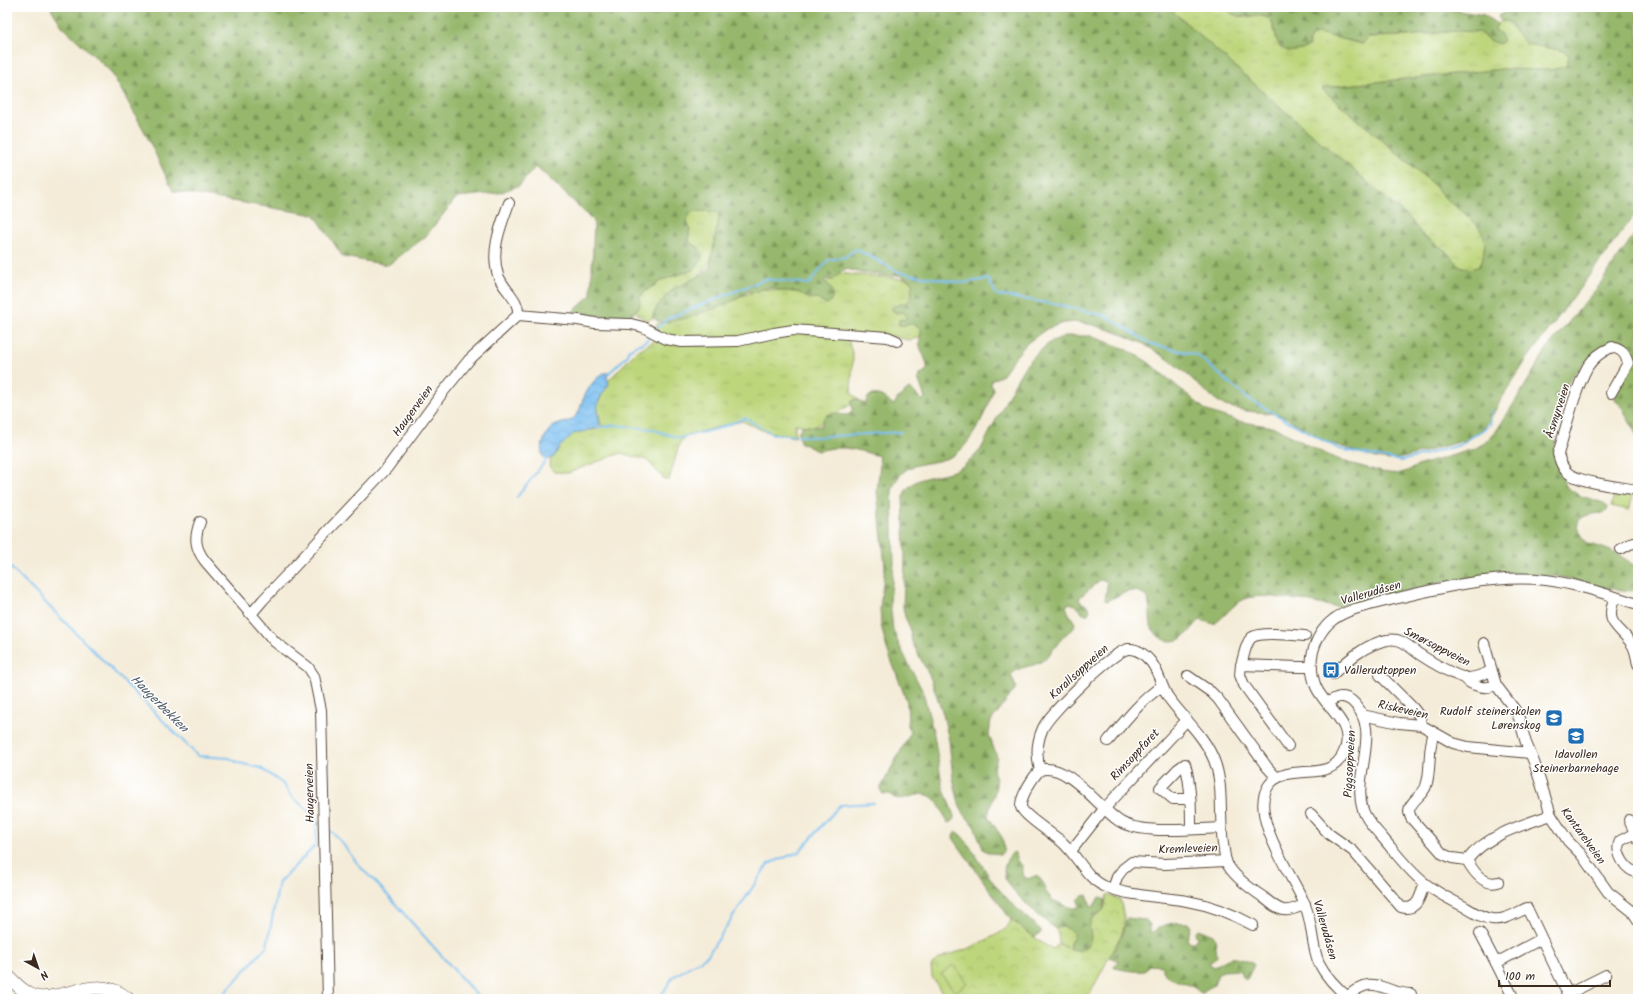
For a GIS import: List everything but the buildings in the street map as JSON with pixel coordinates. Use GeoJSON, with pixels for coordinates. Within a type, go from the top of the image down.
{"type":"FeatureCollection","features":[{"type":"Feature","properties":{"kind":"main road"},"geometry":{"type":"LineString","coordinates":[[7,975],[23,990],[38,997],[45,998],[89,988],[107,988],[122,994],[128,999]]}},
{"type":"Feature","properties":{"kind":"street"},"geometry":{"type":"LineString","coordinates":[[508,203],[499,230],[496,246],[496,259],[498,275],[517,303],[519,309],[518,315],[578,320],[595,323],[630,324],[643,327],[666,339],[682,342],[738,341],[794,330],[888,337],[897,341]]}},
{"type":"Feature","properties":{"kind":"street","name":"Haugerveien"},"geometry":{"type":"LineString","coordinates":[[251,614],[387,468],[443,392],[469,360],[518,315]]}},
{"type":"Feature","properties":{"kind":"street","name":"Åsmyrveien"},"geometry":{"type":"LineString","coordinates":[[1612,393],[1628,363],[1626,356],[1621,350],[1612,347],[1596,357],[1589,366],[1583,378],[1558,454],[1562,465],[1569,474],[1582,480],[1638,490]]}},
{"type":"Feature","properties":{"kind":"street","name":"Haugerveien"},"geometry":{"type":"LineString","coordinates":[[200,522],[196,533],[195,543],[198,552],[275,642],[308,667],[314,676],[319,694],[321,710],[328,999]]}},
{"type":"Feature","properties":{"kind":"street"},"geometry":{"type":"LineString","coordinates":[[1621,549],[1638,542]]}},
{"type":"Feature","properties":{"kind":"street","name":"Vallerudåsen"},"geometry":{"type":"LineString","coordinates":[[1411,994],[1397,992],[1380,985],[1370,984],[1359,988],[1349,998],[1331,980],[1319,963],[1305,904],[1280,857],[1265,816],[1263,804],[1265,794],[1269,785],[1277,778],[1289,772],[1323,770],[1334,765],[1341,758],[1347,745],[1343,723],[1316,686],[1312,667],[1316,641],[1325,628],[1334,619],[1357,609],[1449,587],[1489,582],[1535,579],[1574,585],[1638,604]]}},
{"type":"Feature","properties":{"kind":"street"},"geometry":{"type":"LineString","coordinates":[[1615,597],[1611,608],[1610,617],[1634,648],[1638,664]]}},
{"type":"Feature","properties":{"kind":"street"},"geometry":{"type":"LineString","coordinates":[[1288,746],[1244,685],[1240,675],[1241,665],[1249,641],[1253,636],[1305,636]]}},
{"type":"Feature","properties":{"kind":"street","name":"Smørsoppveien"},"geometry":{"type":"LineString","coordinates":[[1333,674],[1370,645],[1394,639],[1404,642],[1422,656],[1464,677],[1474,677],[1491,671]]}},
{"type":"Feature","properties":{"kind":"street","name":"Kantarelveien"},"geometry":{"type":"LineString","coordinates":[[1484,643],[1496,685],[1516,710],[1551,816],[1568,841],[1581,854],[1608,892],[1632,911],[1638,920]]}},
{"type":"Feature","properties":{"kind":"street","name":"Korallsoppveien"},"geometry":{"type":"LineString","coordinates":[[1040,770],[1038,763],[1038,745],[1046,722],[1066,701],[1116,656],[1126,649],[1136,649],[1147,657],[1155,667],[1162,686],[1172,702],[1204,741],[1215,762],[1219,788],[1221,828],[1226,861]]}},
{"type":"Feature","properties":{"kind":"street"},"geometry":{"type":"LineString","coordinates":[[1241,665],[1298,668],[1312,667]]}},
{"type":"Feature","properties":{"kind":"street"},"geometry":{"type":"LineString","coordinates":[[1380,675],[1413,708],[1420,717],[1421,725]]}},
{"type":"Feature","properties":{"kind":"street"},"geometry":{"type":"LineString","coordinates":[[1188,676],[1211,692],[1218,699],[1267,767],[1277,778]]}},
{"type":"Feature","properties":{"kind":"street"},"geometry":{"type":"LineString","coordinates":[[1464,677],[1473,685],[1490,687],[1496,685]]}},
{"type":"Feature","properties":{"kind":"street"},"geometry":{"type":"LineString","coordinates":[[1108,741],[1133,712],[1162,686]]}},
{"type":"Feature","properties":{"kind":"street","name":"Piggsoppveien"},"geometry":{"type":"LineString","coordinates":[[1327,702],[1338,697],[1345,697],[1355,704],[1362,715],[1366,735],[1360,794],[1363,810],[1371,824],[1407,867],[1424,883],[1480,915],[1492,919],[1502,919],[1527,908],[1566,995],[1606,975]]}},
{"type":"Feature","properties":{"kind":"street","name":"Riskeveien"},"geometry":{"type":"LineString","coordinates":[[1362,715],[1399,723],[1421,725],[1453,743],[1468,747],[1530,754]]}},
{"type":"Feature","properties":{"kind":"street","name":"Rimsoppfaret"},"geometry":{"type":"LineString","coordinates":[[1071,851],[1104,809],[1187,720]]}},
{"type":"Feature","properties":{"kind":"street"},"geometry":{"type":"LineString","coordinates":[[1434,733],[1431,743],[1425,788],[1410,805],[1408,812],[1411,818],[1439,851],[1447,856],[1467,860],[1485,881],[1494,883],[1498,882]]}},
{"type":"Feature","properties":{"kind":"street"},"geometry":{"type":"LineString","coordinates":[[1221,828],[1158,830],[1130,826],[1117,820],[1076,782],[1055,770],[1046,768],[1040,770],[1032,780],[1021,803],[1022,810],[1071,851],[1094,880],[1113,889],[1136,895],[1186,901],[1204,905],[1237,917],[1253,925]]}},
{"type":"Feature","properties":{"kind":"street"},"geometry":{"type":"LineString","coordinates":[[1190,799],[1191,829]]}},
{"type":"Feature","properties":{"kind":"street"},"geometry":{"type":"LineString","coordinates":[[1311,814],[1329,834],[1353,851],[1401,907],[1407,908],[1416,904],[1420,898],[1424,883]]}},
{"type":"Feature","properties":{"kind":"street"},"geometry":{"type":"LineString","coordinates":[[1467,860],[1475,851],[1504,833],[1551,816]]}},
{"type":"Feature","properties":{"kind":"street"},"geometry":{"type":"LineString","coordinates":[[1629,820],[1636,836],[1620,841],[1618,848],[1626,866],[1634,872],[1638,872]]}},
{"type":"Feature","properties":{"kind":"street","name":"Kremleveien"},"geometry":{"type":"LineString","coordinates":[[1113,889],[1120,872],[1132,862],[1165,864],[1226,861],[1229,867],[1242,880],[1280,910],[1289,911],[1305,904]]}},
{"type":"Feature","properties":{"kind":"street"},"geometry":{"type":"LineString","coordinates":[[1480,933],[1514,999]]}},
{"type":"Feature","properties":{"kind":"street"},"geometry":{"type":"LineString","coordinates":[[1496,963],[1541,939]]}},
{"type":"Feature","properties":{"kind":"green space"},"geometry":{"type":"Polygon","coordinates":[[[1563,6],[1629,7],[1638,15],[1638,210],[1527,359],[1488,423],[1479,432],[1466,440],[1402,458],[1389,460],[1376,458],[1321,440],[1289,419],[1277,414],[1246,411],[1225,406],[1209,395],[1168,359],[1142,343],[1116,332],[1093,325],[1077,322],[1064,323],[1046,329],[1026,344],[1011,362],[1003,375],[992,380],[991,384],[993,389],[988,405],[980,423],[963,448],[948,458],[911,467],[903,472],[897,479],[892,491],[894,564],[890,601],[893,630],[923,692],[934,735],[942,784],[954,816],[954,820],[948,823],[936,800],[932,797],[921,794],[897,799],[891,794],[883,794],[880,789],[911,732],[908,725],[907,702],[887,649],[881,625],[880,608],[885,566],[877,491],[880,464],[879,456],[845,448],[833,448],[817,451],[800,442],[798,432],[802,426],[819,427],[823,419],[830,414],[836,413],[848,415],[853,409],[851,404],[852,401],[856,399],[865,404],[869,396],[877,395],[883,397],[894,405],[898,398],[909,389],[922,400],[925,398],[918,378],[927,370],[927,364],[920,344],[921,331],[917,325],[914,324],[898,325],[899,320],[906,319],[907,316],[903,312],[896,313],[891,309],[907,302],[910,298],[913,284],[910,280],[899,275],[892,276],[862,273],[847,269],[843,270],[833,280],[826,279],[825,281],[830,286],[832,292],[832,298],[828,304],[821,302],[817,298],[809,299],[798,292],[767,288],[752,293],[748,291],[737,299],[697,315],[675,321],[660,322],[652,317],[658,305],[673,289],[703,274],[710,266],[719,216],[717,212],[695,211],[689,214],[687,221],[690,229],[688,241],[699,248],[703,255],[700,262],[693,270],[662,280],[644,292],[640,297],[640,306],[629,318],[571,314],[591,295],[594,221],[536,166],[520,185],[499,193],[457,197],[425,237],[388,265],[343,257],[315,215],[173,191],[146,134],[111,72],[62,26],[50,7],[1168,7],[1279,106],[1410,219],[1422,235],[1445,250],[1460,266],[1469,269],[1478,267],[1483,258],[1485,242],[1483,234],[1474,221],[1444,197],[1436,187],[1417,170],[1322,89],[1327,87],[1502,69],[1551,70],[1567,66],[1569,55],[1561,50],[1526,44],[1516,33],[1510,23],[1507,21],[1501,21],[1498,17],[1499,15],[1529,8],[1563,6]]]}},
{"type":"Feature","properties":{"kind":"green space"},"geometry":{"type":"Polygon","coordinates":[[[1168,7],[1226,7],[1241,17],[1266,17],[1271,20],[1279,45],[1309,41],[1313,35],[1318,33],[1362,44],[1368,37],[1406,36],[1456,31],[1479,32],[1489,40],[1496,31],[1495,28],[1498,24],[1503,21],[1507,21],[1516,33],[1549,48],[1561,50],[1569,55],[1567,66],[1551,70],[1502,69],[1327,87],[1322,89],[1417,170],[1436,187],[1444,197],[1474,221],[1483,234],[1485,242],[1483,258],[1478,267],[1469,269],[1460,266],[1433,242],[1422,235],[1410,219],[1279,106],[1168,7]]]}},
{"type":"Feature","properties":{"kind":"green space"},"geometry":{"type":"Polygon","coordinates":[[[1226,7],[1435,7],[1484,15],[1497,24],[1495,28],[1496,31],[1500,33],[1503,41],[1499,44],[1489,40],[1479,32],[1456,31],[1406,36],[1368,37],[1363,44],[1318,33],[1311,38],[1309,41],[1309,46],[1302,50],[1289,52],[1282,48],[1277,42],[1274,26],[1270,19],[1261,16],[1234,15],[1226,7]]]}},
{"type":"Feature","properties":{"kind":"green space"},"geometry":{"type":"Polygon","coordinates":[[[714,206],[723,217],[710,262],[696,280],[655,317],[648,320],[643,319],[635,311],[639,298],[646,290],[661,281],[666,276],[691,244],[682,220],[682,208],[714,206]]]}},
{"type":"Feature","properties":{"kind":"green space"},"geometry":{"type":"Polygon","coordinates":[[[1638,229],[1638,438],[1623,409],[1615,399],[1615,395],[1632,359],[1629,352],[1623,345],[1618,344],[1597,351],[1571,377],[1561,396],[1556,411],[1555,450],[1558,466],[1566,486],[1581,496],[1604,503],[1608,508],[1604,513],[1582,517],[1578,525],[1578,530],[1581,536],[1587,544],[1601,547],[1614,553],[1627,560],[1638,569],[1638,588],[1631,591],[1605,588],[1561,577],[1535,574],[1447,581],[1345,606],[1326,605],[1302,600],[1266,596],[1250,597],[1240,601],[1232,607],[1214,624],[1200,620],[1180,639],[1168,641],[1164,640],[1154,632],[1151,624],[1148,601],[1145,596],[1140,592],[1130,591],[1107,601],[1105,600],[1107,582],[1100,580],[1080,597],[1079,601],[1088,606],[1090,610],[1088,614],[1083,614],[1075,605],[1070,603],[1066,606],[1075,623],[1074,628],[1064,636],[1042,661],[1022,668],[1011,675],[1016,688],[991,721],[989,735],[997,757],[993,771],[996,788],[988,816],[1003,839],[1004,850],[1001,854],[990,853],[984,850],[974,826],[964,814],[959,804],[953,778],[949,741],[943,714],[931,679],[912,642],[910,628],[905,617],[903,607],[905,558],[903,497],[912,484],[918,480],[958,469],[968,463],[976,455],[981,449],[1025,366],[1038,352],[1052,341],[1065,336],[1091,336],[1126,349],[1148,362],[1207,411],[1237,421],[1274,427],[1327,455],[1349,463],[1382,472],[1396,474],[1420,465],[1474,449],[1488,441],[1495,433],[1548,347],[1598,287],[1638,229]]]}},
{"type":"Feature","properties":{"kind":"green space"},"geometry":{"type":"Polygon","coordinates":[[[835,273],[907,279],[914,284],[923,329],[919,338],[909,340],[886,335],[847,336],[853,356],[851,392],[858,400],[814,427],[795,424],[795,437],[764,431],[742,421],[688,435],[680,442],[669,480],[664,479],[647,460],[621,453],[568,473],[554,472],[549,466],[553,452],[570,433],[599,429],[601,425],[597,406],[608,381],[637,351],[656,340],[657,324],[762,289],[796,292],[814,297],[835,273]]]}},
{"type":"Feature","properties":{"kind":"green space"},"geometry":{"type":"Polygon","coordinates":[[[1615,491],[1633,496],[1629,510],[1611,506],[1615,491]]]}},
{"type":"Feature","properties":{"kind":"green space"},"geometry":{"type":"Polygon","coordinates":[[[957,832],[971,848],[998,889],[1041,930],[1041,933],[1034,937],[1011,920],[953,838],[954,834],[957,832]]]}},
{"type":"Feature","properties":{"kind":"green space"},"geometry":{"type":"Polygon","coordinates":[[[1014,852],[1016,859],[1022,865],[1022,875],[1028,879],[1037,875],[1044,884],[1046,892],[1053,901],[1072,908],[1077,908],[1079,905],[1078,900],[1082,896],[1087,895],[1091,906],[1094,906],[1099,897],[1105,900],[1104,909],[1092,919],[1090,924],[1090,942],[1080,951],[1070,949],[1070,943],[1074,937],[1074,933],[1064,927],[1056,928],[1049,924],[1010,887],[1005,878],[1004,870],[1008,858],[1014,852]]]}},
{"type":"Feature","properties":{"kind":"green space"},"geometry":{"type":"Polygon","coordinates":[[[1107,895],[1120,899],[1125,921],[1122,933],[1087,999],[946,999],[932,977],[931,966],[939,959],[962,951],[996,935],[1005,929],[1011,920],[1045,945],[1053,949],[1059,944],[1070,949],[1080,951],[1090,942],[1090,924],[1092,919],[1104,909],[1107,895]]]}},
{"type":"Feature","properties":{"kind":"green space"},"geometry":{"type":"Polygon","coordinates":[[[1127,918],[1146,920],[1150,924],[1149,932],[1153,932],[1169,924],[1188,923],[1191,927],[1187,939],[1189,942],[1194,942],[1197,938],[1195,933],[1198,929],[1213,935],[1215,938],[1217,956],[1209,963],[1214,967],[1225,960],[1232,958],[1252,963],[1254,965],[1247,979],[1244,979],[1240,970],[1223,971],[1218,974],[1214,985],[1205,990],[1203,993],[1189,985],[1169,977],[1162,971],[1162,966],[1149,965],[1145,971],[1116,968],[1114,966],[1119,961],[1109,957],[1121,937],[1127,918]]]}},
{"type":"Feature","properties":{"kind":"green space"},"geometry":{"type":"Polygon","coordinates":[[[1054,927],[1065,927],[1074,933],[1074,937],[1070,943],[1070,949],[1059,944],[1058,933],[1054,927]]]}},
{"type":"Feature","properties":{"kind":"green space"},"geometry":{"type":"Polygon","coordinates":[[[953,965],[967,983],[955,992],[941,974],[953,965]]]}},
{"type":"Feature","properties":{"kind":"water"},"geometry":{"type":"Polygon","coordinates":[[[604,373],[609,373],[607,377],[609,384],[598,402],[600,424],[597,428],[573,434],[559,448],[554,457],[546,460],[542,454],[542,450],[546,434],[555,426],[574,418],[579,412],[591,385],[604,373]]]}},
{"type":"Feature","properties":{"kind":"waterway"},"geometry":{"type":"LineString","coordinates":[[658,328],[669,318],[766,279],[809,284],[828,260],[845,257],[856,249],[899,272],[962,283],[988,279],[997,295],[1060,305],[1106,316],[1151,344],[1197,355],[1248,399],[1339,449],[1401,461],[1460,445],[1490,425],[1492,410]]}},
{"type":"Feature","properties":{"kind":"waterway"},"geometry":{"type":"LineString","coordinates":[[608,374],[628,355],[628,350],[646,341],[649,337]]}},
{"type":"Feature","properties":{"kind":"waterway"},"geometry":{"type":"LineString","coordinates":[[596,426],[597,428],[614,425],[651,429],[679,438],[717,429],[745,418],[773,434],[816,437],[901,432]]}},
{"type":"Feature","properties":{"kind":"waterway"},"geometry":{"type":"LineString","coordinates":[[517,497],[547,459]]}},
{"type":"Feature","properties":{"kind":"waterway","name":"Haugerbekken"},"geometry":{"type":"LineString","coordinates":[[7,564],[198,756],[229,758],[239,763],[261,768],[283,784],[291,796],[318,821]]}},
{"type":"Feature","properties":{"kind":"waterway"},"geometry":{"type":"LineString","coordinates":[[659,999],[673,977],[707,956],[768,864],[799,852],[840,805],[874,803]]}},
{"type":"Feature","properties":{"kind":"waterway"},"geometry":{"type":"LineString","coordinates":[[219,999],[267,946],[279,882],[316,845],[317,821]]}},
{"type":"Feature","properties":{"kind":"waterway"},"geometry":{"type":"LineString","coordinates":[[329,830],[341,841],[366,874],[373,879],[480,999]]}},
{"type":"Feature","properties":{"kind":"place","name":"Vallerudtoppen"},"geometry":{"type":"Point","coordinates":[1331,670]}},
{"type":"Feature","properties":{"kind":"place","name":"Rudolf steinerskolen Lørenskog"},"geometry":{"type":"Point","coordinates":[1554,718]}},
{"type":"Feature","properties":{"kind":"place","name":"Idavollen Steinerbarnehage"},"geometry":{"type":"Point","coordinates":[1576,736]}}]}
